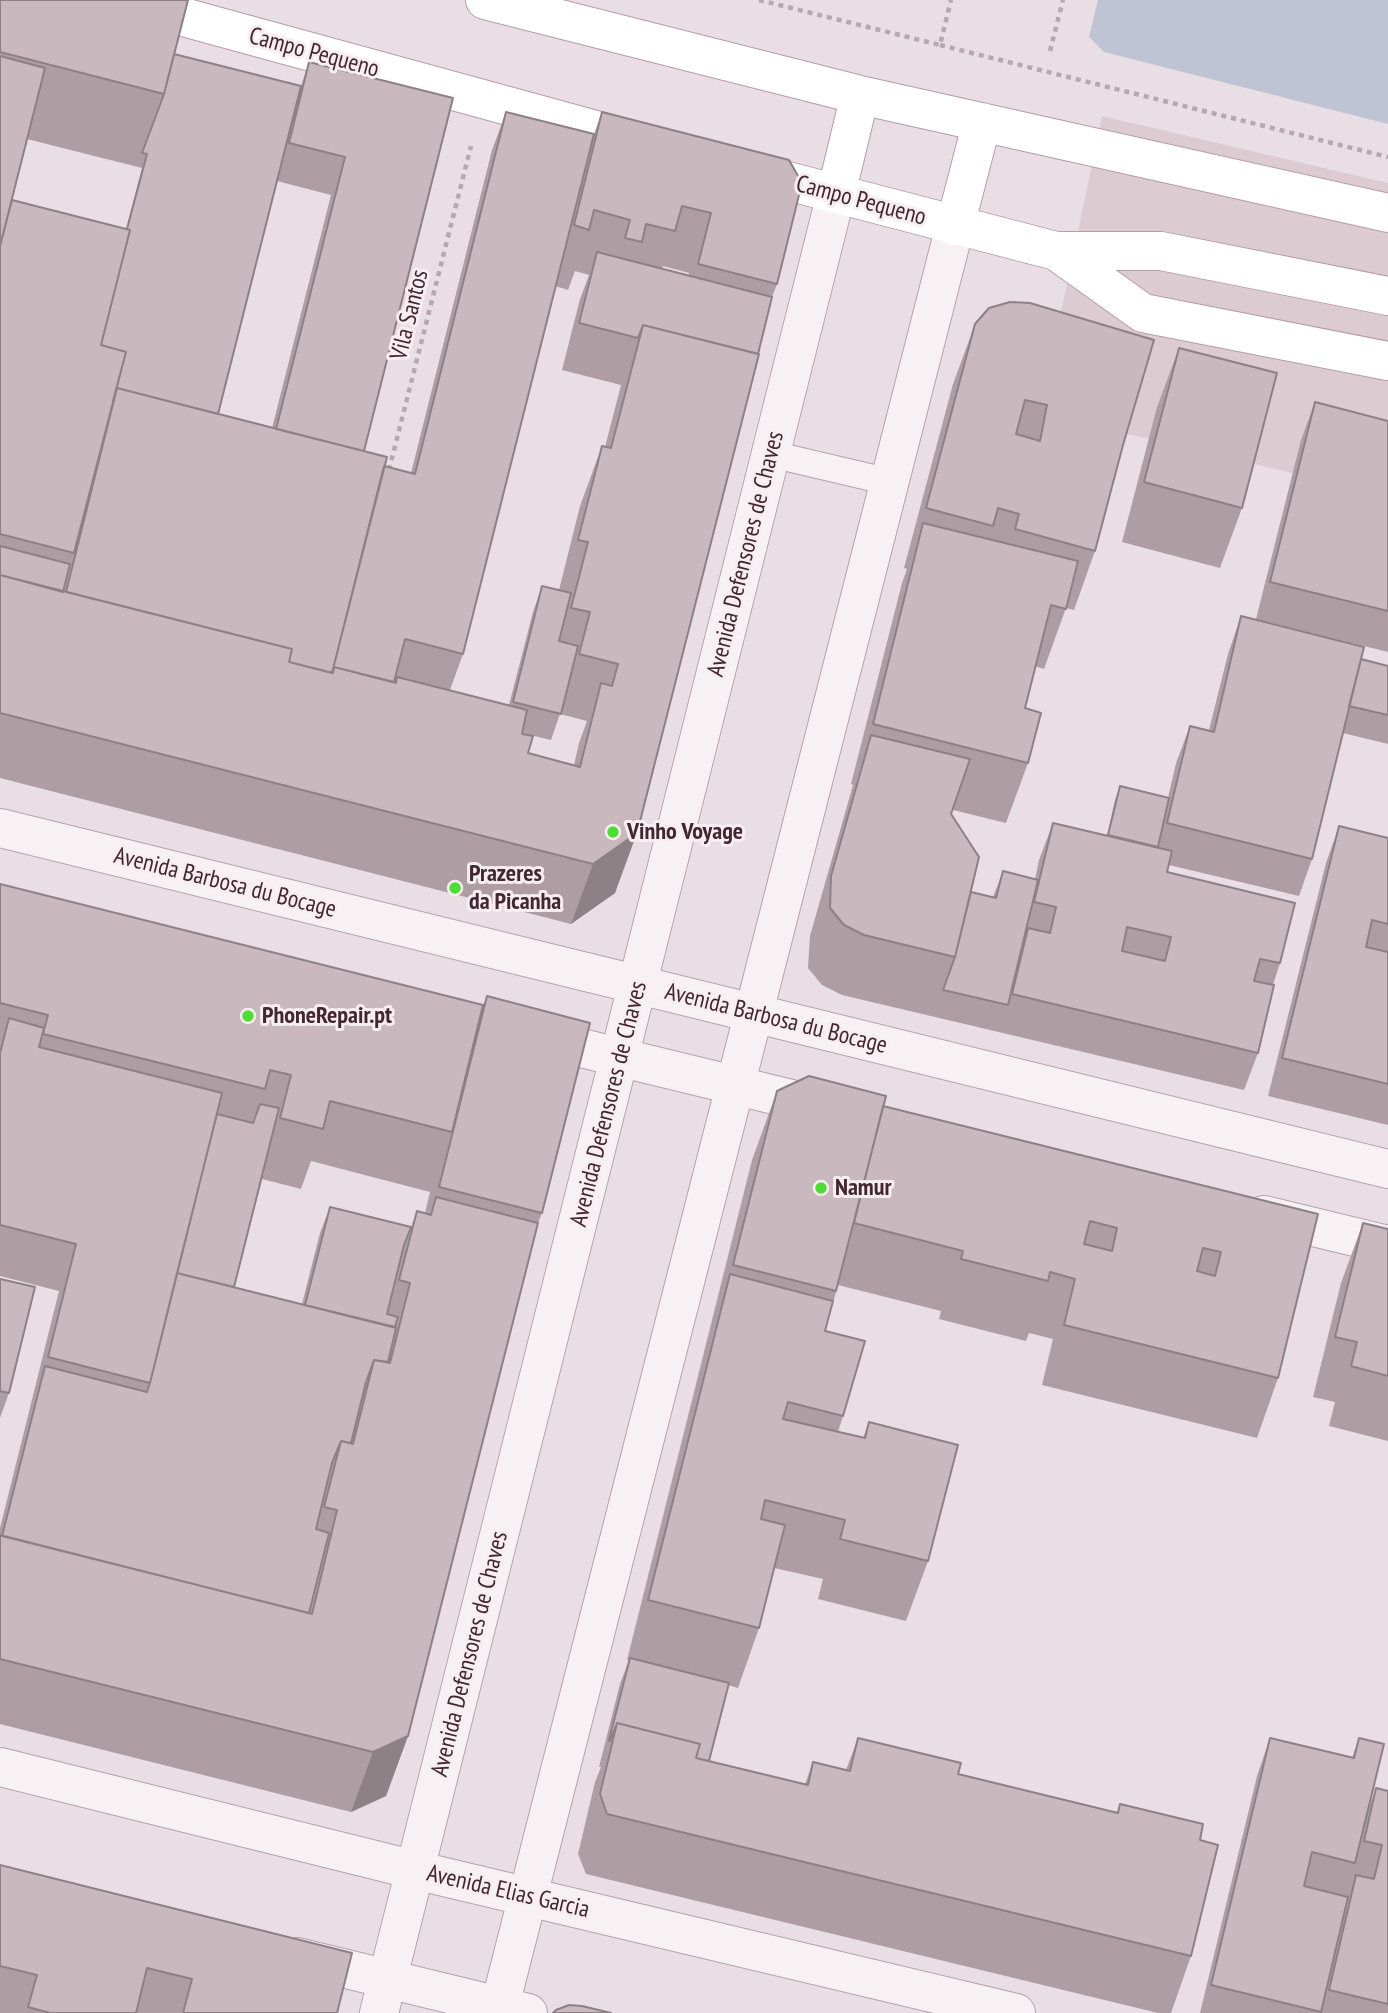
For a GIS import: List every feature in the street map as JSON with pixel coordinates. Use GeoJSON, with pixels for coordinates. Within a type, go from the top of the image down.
{"type":"FeatureCollection","features":[{"type":"Feature","properties":{"kind":"main road","name":"Campo Pequeno"},"geometry":{"type":"LineString","coordinates":[[121,0],[684,153]]}},
{"type":"Feature","properties":{"kind":"main road"},"geometry":{"type":"LineString","coordinates":[[485,0],[860,95],[1388,213]]}},
{"type":"Feature","properties":{"kind":"main road"},"geometry":{"type":"LineString","coordinates":[[836,194],[860,95]]}},
{"type":"Feature","properties":{"kind":"main road"},"geometry":{"type":"LineString","coordinates":[[956,226],[982,122]]}},
{"type":"Feature","properties":{"kind":"main road","name":"Campo Pequeno"},"geometry":{"type":"LineString","coordinates":[[725,164],[1056,251],[1143,313],[1388,361]]}},
{"type":"Feature","properties":{"kind":"main road"},"geometry":{"type":"LineString","coordinates":[[1056,251],[1161,251],[1388,296]]}},
{"type":"Feature","properties":{"kind":"street","name":"Avenida Defensores de Chaves"},"geometry":{"type":"LineString","coordinates":[[383,1996],[836,194]]}},
{"type":"Feature","properties":{"kind":"street"},"geometry":{"type":"LineString","coordinates":[[270,1950],[383,1996],[509,2011],[527,1896],[956,226]]}},
{"type":"Feature","properties":{"kind":"street","name":"Avenida Barbosa du Bocage"},"geometry":{"type":"LineString","coordinates":[[0,828],[1388,1169]]}},
{"type":"Feature","properties":{"kind":"street"},"geometry":{"type":"LineString","coordinates":[[495,1027],[866,1118]]}},
{"type":"Feature","properties":{"kind":"street"},"geometry":{"type":"LineString","coordinates":[[1227,1206],[1388,1245]]}},
{"type":"Feature","properties":{"kind":"street","name":"Avenida Elias Garcia"},"geometry":{"type":"LineString","coordinates":[[0,1767],[415,1870],[1016,2013]]}},
{"type":"Feature","properties":{"kind":"lane"},"geometry":{"type":"LineString","coordinates":[[771,454],[890,482]]}},
{"type":"Feature","properties":{"kind":"path"},"geometry":{"type":"LineString","coordinates":[[759,0],[1388,157]]}},
{"type":"Feature","properties":{"kind":"path"},"geometry":{"type":"LineString","coordinates":[[940,45],[951,0]]}},
{"type":"Feature","properties":{"kind":"path"},"geometry":{"type":"LineString","coordinates":[[1050,51],[1063,0]]}},
{"type":"Feature","properties":{"kind":"path","name":"Vila Santos"},"geometry":{"type":"LineString","coordinates":[[386,481],[472,144]]}},
{"type":"Feature","properties":{"kind":"shaded area"},"geometry":{"type":"Polygon","coordinates":[[[1098,0],[1388,0],[1388,124],[1104,52],[1089,37],[1098,0]]]}},
{"type":"Feature","properties":{"kind":"shaded area"},"geometry":{"type":"Polygon","coordinates":[[[1102,116],[1388,183],[1388,496],[1040,413],[1102,116]]]}},
{"type":"Feature","properties":{"kind":"building"},"geometry":{"type":"Polygon","coordinates":[[[0,0],[188,0],[164,94],[0,52],[0,0]]]}},
{"type":"Feature","properties":{"kind":"building"},"geometry":{"type":"Polygon","coordinates":[[[174,54],[301,86],[218,414],[117,388],[113,401],[126,352],[101,345],[147,154],[142,153],[164,94],[174,54]]]}},
{"type":"Feature","properties":{"kind":"building"},"geometry":{"type":"Polygon","coordinates":[[[0,56],[45,68],[0,246],[0,56]]]}},
{"type":"Feature","properties":{"kind":"building"},"geometry":{"type":"Polygon","coordinates":[[[309,62],[453,98],[364,451],[276,429],[345,157],[289,143],[309,62]]]}},
{"type":"Feature","properties":{"kind":"building"},"geometry":{"type":"Polygon","coordinates":[[[506,112],[594,134],[463,654],[405,639],[394,682],[334,667],[332,673],[384,466],[415,474],[506,112]]]}},
{"type":"Feature","properties":{"kind":"building"},"geometry":{"type":"Polygon","coordinates":[[[602,112],[789,160],[802,183],[777,284],[698,264],[711,213],[682,206],[675,231],[646,224],[642,242],[625,238],[630,220],[594,210],[589,230],[574,225],[602,112]]]}},
{"type":"Feature","properties":{"kind":"building"},"geometry":{"type":"Polygon","coordinates":[[[12,200],[130,230],[101,345],[126,352],[74,553],[0,534],[0,246],[12,200]]]}},
{"type":"Feature","properties":{"kind":"building"},"geometry":{"type":"Polygon","coordinates":[[[597,252],[772,297],[758,354],[643,325],[638,338],[579,323],[597,252]]]}},
{"type":"Feature","properties":{"kind":"building"},"geometry":{"type":"Polygon","coordinates":[[[1010,302],[1030,303],[1154,340],[1095,551],[1015,529],[1019,514],[998,508],[993,526],[926,508],[975,324],[989,308],[1010,302]],[[1025,400],[1016,434],[1040,441],[1047,405],[1025,400]]]}},
{"type":"Feature","properties":{"kind":"building"},"geometry":{"type":"Polygon","coordinates":[[[643,325],[759,354],[637,833],[593,864],[0,713],[0,575],[292,649],[289,662],[333,673],[334,667],[396,683],[397,677],[527,710],[522,734],[533,736],[528,753],[580,767],[601,683],[612,686],[618,664],[579,654],[590,612],[571,608],[588,542],[578,540],[602,446],[611,448],[643,325]]]}},
{"type":"Feature","properties":{"kind":"building"},"geometry":{"type":"Polygon","coordinates":[[[1179,348],[1277,373],[1242,508],[1144,482],[1179,348]]]}},
{"type":"Feature","properties":{"kind":"building"},"geometry":{"type":"Polygon","coordinates":[[[117,388],[387,457],[332,673],[289,662],[292,649],[66,592],[117,388]]]}},
{"type":"Feature","properties":{"kind":"building"},"geometry":{"type":"Polygon","coordinates":[[[1315,402],[1388,421],[1388,611],[1270,582],[1315,402]]]}},
{"type":"Feature","properties":{"kind":"building"},"geometry":{"type":"Polygon","coordinates":[[[923,523],[1078,561],[1066,609],[1051,605],[1025,708],[1041,713],[1028,763],[873,724],[923,523]]]}},
{"type":"Feature","properties":{"kind":"building"},"geometry":{"type":"Polygon","coordinates":[[[0,546],[70,564],[63,592],[0,575],[0,546]]]}},
{"type":"Feature","properties":{"kind":"building"},"geometry":{"type":"Polygon","coordinates":[[[542,586],[571,593],[559,641],[578,646],[561,714],[513,702],[542,586]]]}},
{"type":"Feature","properties":{"kind":"building"},"geometry":{"type":"Polygon","coordinates":[[[1241,616],[1364,647],[1312,859],[1167,823],[1190,726],[1214,732],[1241,616]]]}},
{"type":"Feature","properties":{"kind":"building"},"geometry":{"type":"Polygon","coordinates":[[[1361,659],[1388,666],[1388,715],[1349,706],[1361,659]]]}},
{"type":"Feature","properties":{"kind":"building"},"geometry":{"type":"Polygon","coordinates":[[[871,735],[970,759],[951,814],[979,857],[955,957],[864,935],[844,925],[830,908],[831,876],[871,735]]]}},
{"type":"Feature","properties":{"kind":"building"},"geometry":{"type":"Polygon","coordinates":[[[1120,786],[1169,798],[1158,847],[1108,835],[1120,786]]]}},
{"type":"Feature","properties":{"kind":"building"},"geometry":{"type":"Polygon","coordinates":[[[1053,823],[1172,851],[1167,872],[1295,903],[1280,963],[1260,959],[1254,981],[1274,985],[1258,1053],[1012,994],[1028,928],[1050,933],[1056,907],[1034,902],[1053,823]],[[1127,927],[1122,951],[1165,961],[1171,937],[1127,927]]]}},
{"type":"Feature","properties":{"kind":"building"},"geometry":{"type":"Polygon","coordinates":[[[1339,826],[1388,838],[1388,924],[1372,920],[1366,947],[1388,952],[1388,1084],[1282,1058],[1339,826]]]}},
{"type":"Feature","properties":{"kind":"building"},"geometry":{"type":"Polygon","coordinates":[[[1003,871],[1038,880],[1008,1005],[943,990],[955,957],[971,892],[996,898],[1003,871]]]}},
{"type":"Feature","properties":{"kind":"building"},"geometry":{"type":"Polygon","coordinates":[[[0,884],[483,1005],[452,1132],[330,1101],[323,1129],[280,1118],[291,1075],[270,1070],[265,1089],[43,1034],[48,1015],[0,1003],[0,884]]]}},
{"type":"Feature","properties":{"kind":"building"},"geometry":{"type":"Polygon","coordinates":[[[487,996],[590,1023],[542,1213],[439,1187],[487,996]]]}},
{"type":"Feature","properties":{"kind":"building"},"geometry":{"type":"Polygon","coordinates":[[[9,1018],[44,1028],[39,1047],[222,1093],[150,1383],[48,1357],[76,1244],[0,1225],[0,1053],[9,1018]]]}},
{"type":"Feature","properties":{"kind":"building"},"geometry":{"type":"Polygon","coordinates":[[[809,1076],[886,1096],[836,1291],[733,1265],[777,1091],[809,1076]]]}},
{"type":"Feature","properties":{"kind":"building"},"geometry":{"type":"Polygon","coordinates":[[[260,1104],[279,1108],[234,1287],[177,1273],[217,1114],[253,1123],[260,1104]]]}},
{"type":"Feature","properties":{"kind":"building"},"geometry":{"type":"Polygon","coordinates":[[[883,1106],[1318,1214],[1278,1378],[1064,1325],[1075,1279],[1050,1272],[1048,1281],[961,1259],[963,1251],[854,1223],[883,1106]],[[1090,1221],[1084,1244],[1112,1251],[1117,1228],[1090,1221]],[[1203,1248],[1197,1271],[1215,1276],[1221,1252],[1203,1248]]]}},
{"type":"Feature","properties":{"kind":"building"},"geometry":{"type":"Polygon","coordinates":[[[436,1197],[538,1223],[408,1736],[373,1752],[0,1659],[0,1535],[312,1614],[337,1510],[324,1507],[341,1441],[353,1444],[374,1360],[390,1363],[410,1283],[399,1280],[417,1211],[431,1215],[436,1197]]]}},
{"type":"Feature","properties":{"kind":"building"},"geometry":{"type":"Polygon","coordinates":[[[330,1207],[411,1227],[387,1314],[398,1317],[395,1327],[305,1305],[330,1207]]]}},
{"type":"Feature","properties":{"kind":"building"},"geometry":{"type":"Polygon","coordinates":[[[1363,1223],[1388,1229],[1388,1376],[1351,1366],[1357,1342],[1335,1337],[1363,1223]]]}},
{"type":"Feature","properties":{"kind":"building"},"geometry":{"type":"Polygon","coordinates":[[[177,1273],[396,1328],[388,1362],[374,1360],[351,1443],[341,1441],[332,1463],[316,1529],[329,1533],[309,1613],[2,1536],[45,1366],[147,1392],[177,1273]]]}},
{"type":"Feature","properties":{"kind":"building"},"geometry":{"type":"Polygon","coordinates":[[[730,1274],[833,1301],[825,1331],[865,1341],[843,1416],[788,1402],[783,1419],[865,1438],[869,1422],[958,1445],[928,1561],[840,1539],[845,1520],[765,1500],[761,1519],[785,1525],[759,1628],[648,1600],[730,1274]]]}},
{"type":"Feature","properties":{"kind":"building"},"geometry":{"type":"Polygon","coordinates":[[[0,1279],[35,1287],[9,1393],[0,1391],[0,1279]]]}},
{"type":"Feature","properties":{"kind":"building"},"geometry":{"type":"Polygon","coordinates":[[[630,1658],[729,1683],[709,1761],[696,1758],[700,1744],[617,1723],[609,1740],[630,1658]]]}},
{"type":"Feature","properties":{"kind":"building"},"geometry":{"type":"Polygon","coordinates":[[[617,1723],[700,1744],[696,1758],[808,1785],[813,1762],[850,1771],[858,1738],[961,1763],[958,1774],[1118,1813],[1120,1804],[1203,1824],[1200,1840],[1218,1845],[1191,1956],[607,1814],[600,1794],[617,1723]]]}},
{"type":"Feature","properties":{"kind":"building"},"geometry":{"type":"Polygon","coordinates":[[[1270,1738],[1354,1758],[1359,1738],[1384,1744],[1355,1863],[1312,1852],[1304,1886],[1348,1897],[1321,2012],[1211,1985],[1270,1738]]]}},
{"type":"Feature","properties":{"kind":"building"},"geometry":{"type":"Polygon","coordinates":[[[1376,1788],[1388,1791],[1388,2004],[1329,1990],[1356,1875],[1374,1879],[1382,1845],[1364,1841],[1376,1788]]]}},
{"type":"Feature","properties":{"kind":"building"},"geometry":{"type":"Polygon","coordinates":[[[0,1865],[352,1953],[337,2013],[183,2013],[192,1979],[147,1968],[136,2013],[50,2013],[28,2007],[37,1975],[0,1966],[0,1865]]]}},
{"type":"Feature","properties":{"kind":"building"},"geometry":{"type":"Polygon","coordinates":[[[569,2005],[582,2006],[611,2013],[553,2013],[569,2005]]]}},
{"type":"Feature","properties":{"kind":"place","name":"Vinho Voyage"},"geometry":{"type":"Point","coordinates":[613,832]}},
{"type":"Feature","properties":{"kind":"place","name":"Prazeres da Picanha"},"geometry":{"type":"Point","coordinates":[455,888]}},
{"type":"Feature","properties":{"kind":"place","name":"PhoneRepair.pt"},"geometry":{"type":"Point","coordinates":[248,1016]}},
{"type":"Feature","properties":{"kind":"place","name":"Namur"},"geometry":{"type":"Point","coordinates":[821,1188]}}]}
